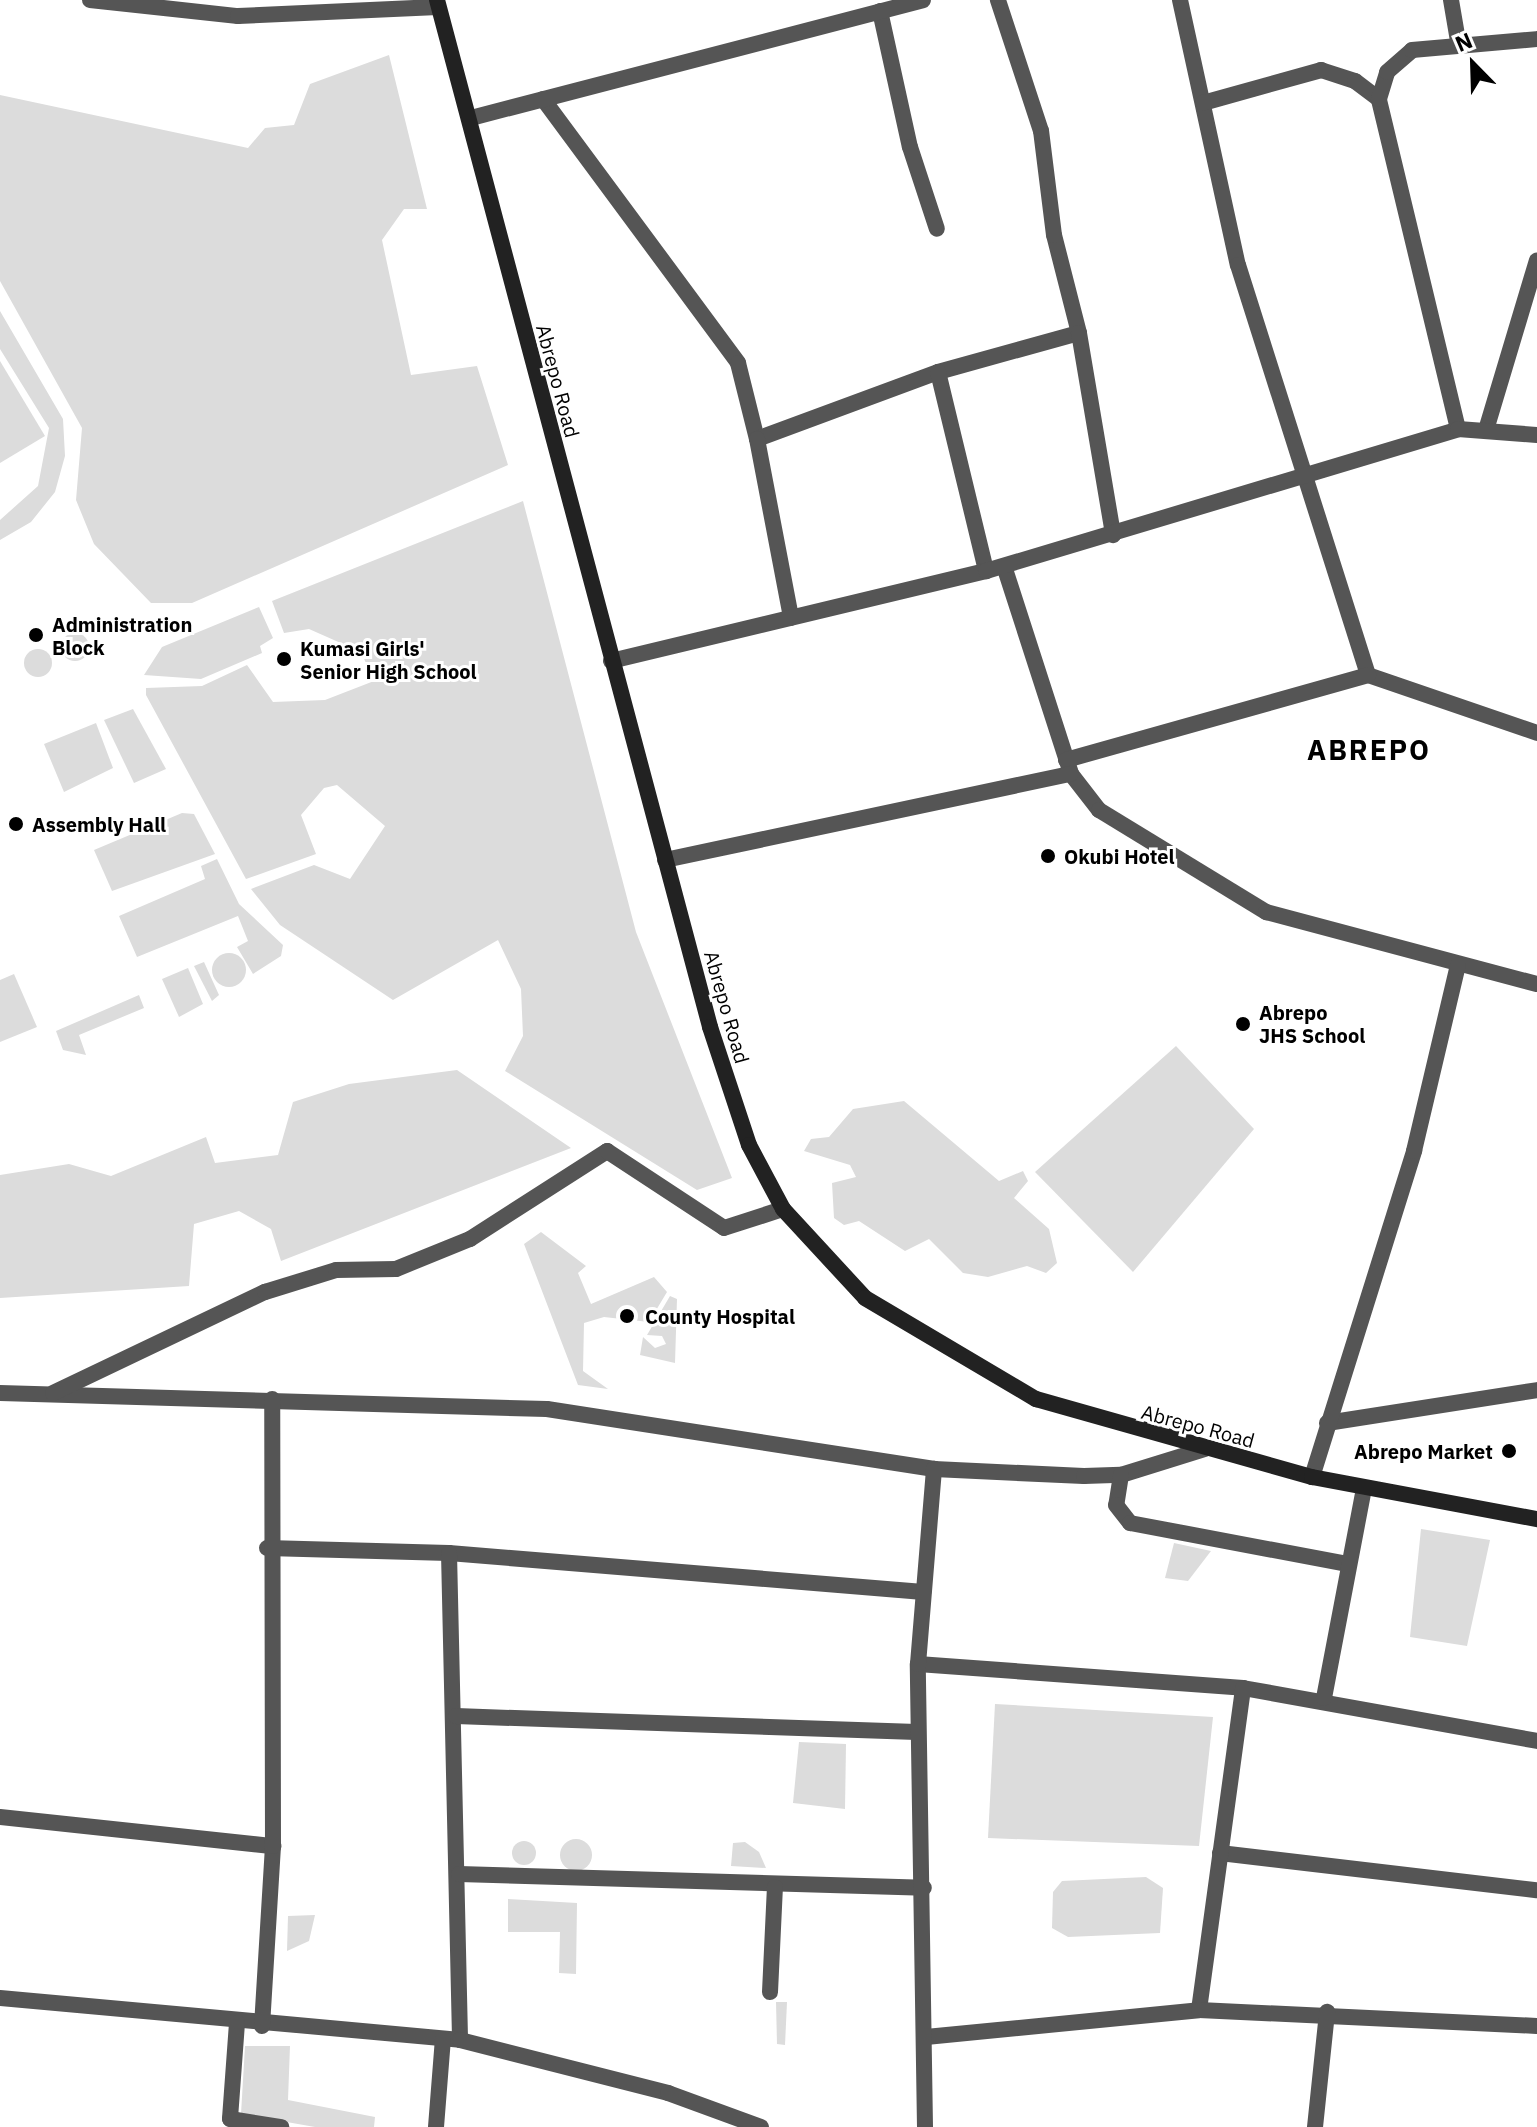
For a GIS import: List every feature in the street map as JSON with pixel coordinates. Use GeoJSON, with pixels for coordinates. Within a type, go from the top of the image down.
{"type":"FeatureCollection","features":[{"type":"Feature","properties":{"kind":"main road","name":"Abrepo Road"},"geometry":{"type":"LineString","coordinates":[[437,3],[471,118],[611,661],[735,1106],[783,1209],[841,1277],[945,1351],[1036,1399],[1312,1477],[1537,1519]]}},
{"type":"Feature","properties":{"kind":"street"},"geometry":{"type":"LineString","coordinates":[[90,0],[238,16],[437,3]]}},
{"type":"Feature","properties":{"kind":"street"},"geometry":{"type":"LineString","coordinates":[[471,118],[923,0]]}},
{"type":"Feature","properties":{"kind":"street"},"geometry":{"type":"LineString","coordinates":[[998,0],[1041,131],[1054,235],[1079,333],[1113,535]]}},
{"type":"Feature","properties":{"kind":"street"},"geometry":{"type":"LineString","coordinates":[[1180,0],[1238,265],[1299,473],[1368,675]]}},
{"type":"Feature","properties":{"kind":"street"},"geometry":{"type":"LineString","coordinates":[[1451,0],[1458,41]]}},
{"type":"Feature","properties":{"kind":"street"},"geometry":{"type":"LineString","coordinates":[[880,11],[910,147],[937,229]]}},
{"type":"Feature","properties":{"kind":"street"},"geometry":{"type":"LineString","coordinates":[[1458,429],[1379,99],[1396,60],[1458,41],[1537,39]]}},
{"type":"Feature","properties":{"kind":"street"},"geometry":{"type":"LineString","coordinates":[[1203,103],[1321,70],[1355,81],[1379,99]]}},
{"type":"Feature","properties":{"kind":"street"},"geometry":{"type":"LineString","coordinates":[[543,99],[738,363],[757,439],[791,618]]}},
{"type":"Feature","properties":{"kind":"street"},"geometry":{"type":"LineString","coordinates":[[1486,430],[1537,260]]}},
{"type":"Feature","properties":{"kind":"street"},"geometry":{"type":"LineString","coordinates":[[757,439],[938,372],[1079,333]]}},
{"type":"Feature","properties":{"kind":"street"},"geometry":{"type":"LineString","coordinates":[[938,372],[986,571]]}},
{"type":"Feature","properties":{"kind":"street"},"geometry":{"type":"LineString","coordinates":[[611,661],[986,571],[1113,535],[1299,473],[1458,429],[1537,435]]}},
{"type":"Feature","properties":{"kind":"street"},"geometry":{"type":"LineString","coordinates":[[1004,566],[1068,767],[1099,810],[1242,902],[1458,965],[1537,984]]}},
{"type":"Feature","properties":{"kind":"street"},"geometry":{"type":"LineString","coordinates":[[665,860],[1068,767],[1368,675],[1537,733]]}},
{"type":"Feature","properties":{"kind":"street"},"geometry":{"type":"LineString","coordinates":[[1312,1477],[1414,1151],[1458,965]]}},
{"type":"Feature","properties":{"kind":"street"},"geometry":{"type":"LineString","coordinates":[[52,1394],[265,1292],[336,1270],[396,1269],[470,1239],[607,1151],[724,1228],[783,1209]]}},
{"type":"Feature","properties":{"kind":"street"},"geometry":{"type":"LineString","coordinates":[[1327,1423],[1537,1390]]}},
{"type":"Feature","properties":{"kind":"street"},"geometry":{"type":"LineString","coordinates":[[0,1393],[547,1409],[934,1469],[1121,1475],[1205,1449]]}},
{"type":"Feature","properties":{"kind":"street"},"geometry":{"type":"LineString","coordinates":[[262,2026],[273,1846],[267,1548],[272,1399]]}},
{"type":"Feature","properties":{"kind":"street"},"geometry":{"type":"LineString","coordinates":[[925,2127],[924,1888],[917,1732],[918,1664],[934,1469]]}},
{"type":"Feature","properties":{"kind":"street"},"geometry":{"type":"LineString","coordinates":[[1121,1475],[1116,1505],[1130,1523],[1348,1564]]}},
{"type":"Feature","properties":{"kind":"street"},"geometry":{"type":"LineString","coordinates":[[1324,1698],[1364,1488]]}},
{"type":"Feature","properties":{"kind":"street"},"geometry":{"type":"LineString","coordinates":[[267,1548],[449,1553],[923,1592]]}},
{"type":"Feature","properties":{"kind":"street"},"geometry":{"type":"LineString","coordinates":[[449,1553],[456,1716],[460,2040]]}},
{"type":"Feature","properties":{"kind":"street"},"geometry":{"type":"LineString","coordinates":[[918,1664],[1243,1688],[1324,1698],[1537,1741]]}},
{"type":"Feature","properties":{"kind":"street"},"geometry":{"type":"LineString","coordinates":[[1199,2010],[1243,1688]]}},
{"type":"Feature","properties":{"kind":"street"},"geometry":{"type":"LineString","coordinates":[[456,1716],[917,1732]]}},
{"type":"Feature","properties":{"kind":"street"},"geometry":{"type":"LineString","coordinates":[[0,1817],[273,1846]]}},
{"type":"Feature","properties":{"kind":"street"},"geometry":{"type":"LineString","coordinates":[[1220,1853],[1537,1890]]}},
{"type":"Feature","properties":{"kind":"street"},"geometry":{"type":"LineString","coordinates":[[459,1874],[775,1887],[924,1888]]}},
{"type":"Feature","properties":{"kind":"street"},"geometry":{"type":"LineString","coordinates":[[770,1992],[775,1887]]}},
{"type":"Feature","properties":{"kind":"street"},"geometry":{"type":"LineString","coordinates":[[0,1998],[262,2026],[460,2040],[668,2093],[761,2127]]}},
{"type":"Feature","properties":{"kind":"street"},"geometry":{"type":"LineString","coordinates":[[926,2037],[1199,2010],[1327,2012],[1537,2026]]}},
{"type":"Feature","properties":{"kind":"street"},"geometry":{"type":"LineString","coordinates":[[1315,2127],[1327,2012]]}},
{"type":"Feature","properties":{"kind":"street"},"geometry":{"type":"LineString","coordinates":[[237,2023],[230,2119],[281,2127]]}},
{"type":"Feature","properties":{"kind":"street"},"geometry":{"type":"LineString","coordinates":[[436,2127],[443,2039]]}},
{"type":"Feature","properties":{"kind":"shaded area"},"geometry":{"type":"Polygon","coordinates":[[[389,55],[427,209],[404,209],[382,240],[411,375],[477,366],[508,465],[192,603],[151,603],[94,544],[76,500],[82,428],[0,281],[0,95],[248,148],[265,128],[294,125],[310,84],[389,55]]]}},
{"type":"Feature","properties":{"kind":"shaded area"},"geometry":{"type":"Polygon","coordinates":[[[0,311],[63,419],[65,456],[55,492],[31,522],[0,540],[0,520],[38,486],[49,428],[0,349],[0,311]]]}},
{"type":"Feature","properties":{"kind":"shaded area"},"geometry":{"type":"Polygon","coordinates":[[[0,361],[45,436],[0,463],[0,361]]]}},
{"type":"Feature","properties":{"kind":"shaded area"},"geometry":{"type":"Polygon","coordinates":[[[523,501],[636,932],[732,1178],[697,1190],[505,1071],[523,1036],[521,989],[498,940],[393,1000],[280,925],[251,889],[314,865],[350,879],[385,826],[337,785],[324,788],[301,815],[316,854],[246,879],[146,695],[146,688],[202,686],[247,665],[273,702],[325,700],[374,681],[361,652],[309,629],[284,633],[272,601],[523,501]]]}},
{"type":"Feature","properties":{"kind":"shaded area"},"geometry":{"type":"Polygon","coordinates":[[[259,607],[273,638],[260,646],[262,653],[201,679],[144,675],[162,647],[259,607]]]}},
{"type":"Feature","properties":{"kind":"shaded area"},"geometry":{"type":"Polygon","coordinates":[[[75,633],[85,637],[89,647],[85,657],[75,661],[65,657],[61,647],[65,637],[75,633]]]}},
{"type":"Feature","properties":{"kind":"shaded area"},"geometry":{"type":"Polygon","coordinates":[[[38,649],[48,653],[52,663],[48,673],[38,677],[28,673],[24,663],[28,653],[38,649]]]}},
{"type":"Feature","properties":{"kind":"shaded area"},"geometry":{"type":"Polygon","coordinates":[[[133,709],[166,769],[134,783],[104,720],[133,709]]]}},
{"type":"Feature","properties":{"kind":"shaded area"},"geometry":{"type":"Polygon","coordinates":[[[96,723],[113,768],[64,792],[44,744],[96,723]]]}},
{"type":"Feature","properties":{"kind":"shaded area"},"geometry":{"type":"Polygon","coordinates":[[[182,813],[194,814],[215,854],[112,891],[94,850],[182,813]]]}},
{"type":"Feature","properties":{"kind":"shaded area"},"geometry":{"type":"Polygon","coordinates":[[[217,859],[239,904],[283,945],[281,956],[253,974],[237,947],[248,941],[238,916],[137,957],[119,916],[205,879],[201,866],[217,859]]]}},
{"type":"Feature","properties":{"kind":"shaded area"},"geometry":{"type":"Polygon","coordinates":[[[229,953],[241,958],[246,970],[241,982],[229,987],[217,982],[212,970],[217,958],[229,953]]]}},
{"type":"Feature","properties":{"kind":"shaded area"},"geometry":{"type":"Polygon","coordinates":[[[204,962],[219,995],[212,1001],[194,966],[204,962]]]}},
{"type":"Feature","properties":{"kind":"shaded area"},"geometry":{"type":"Polygon","coordinates":[[[188,968],[203,1004],[179,1017],[162,979],[188,968]]]}},
{"type":"Feature","properties":{"kind":"shaded area"},"geometry":{"type":"Polygon","coordinates":[[[14,974],[37,1027],[0,1042],[0,980],[14,974]]]}},
{"type":"Feature","properties":{"kind":"shaded area"},"geometry":{"type":"Polygon","coordinates":[[[139,995],[144,1008],[79,1035],[86,1055],[63,1050],[56,1031],[139,995]]]}},
{"type":"Feature","properties":{"kind":"shaded area"},"geometry":{"type":"Polygon","coordinates":[[[1176,1046],[1254,1129],[1133,1272],[1035,1172],[1176,1046]]]}},
{"type":"Feature","properties":{"kind":"shaded area"},"geometry":{"type":"Polygon","coordinates":[[[457,1070],[571,1148],[281,1261],[271,1229],[239,1211],[194,1224],[189,1286],[0,1298],[0,1175],[69,1164],[111,1176],[206,1137],[215,1163],[278,1155],[293,1102],[349,1084],[457,1070]]]}},
{"type":"Feature","properties":{"kind":"shaded area"},"geometry":{"type":"Polygon","coordinates":[[[904,1101],[999,1181],[1023,1171],[1028,1181],[1014,1198],[1049,1229],[1057,1263],[1046,1273],[1027,1266],[988,1277],[963,1273],[929,1239],[905,1251],[859,1221],[844,1225],[834,1218],[832,1183],[856,1177],[850,1165],[804,1151],[811,1139],[829,1137],[853,1109],[904,1101]]]}},
{"type":"Feature","properties":{"kind":"shaded area"},"geometry":{"type":"Polygon","coordinates":[[[541,1232],[586,1266],[578,1273],[591,1304],[654,1277],[667,1292],[649,1322],[604,1317],[584,1323],[583,1371],[608,1389],[578,1385],[524,1244],[541,1232]]]}},
{"type":"Feature","properties":{"kind":"shaded area"},"geometry":{"type":"Polygon","coordinates":[[[670,1296],[677,1299],[675,1363],[640,1355],[643,1337],[655,1348],[666,1344],[662,1336],[647,1335],[670,1296]]]}},
{"type":"Feature","properties":{"kind":"shaded area"},"geometry":{"type":"Polygon","coordinates":[[[1421,1529],[1490,1540],[1467,1646],[1410,1637],[1421,1529]]]}},
{"type":"Feature","properties":{"kind":"shaded area"},"geometry":{"type":"Polygon","coordinates":[[[1174,1543],[1211,1551],[1188,1581],[1165,1578],[1174,1543]]]}},
{"type":"Feature","properties":{"kind":"shaded area"},"geometry":{"type":"Polygon","coordinates":[[[995,1704],[1213,1717],[1199,1846],[988,1838],[995,1704]]]}},
{"type":"Feature","properties":{"kind":"shaded area"},"geometry":{"type":"Polygon","coordinates":[[[799,1742],[846,1744],[845,1809],[793,1803],[799,1742]]]}},
{"type":"Feature","properties":{"kind":"shaded area"},"geometry":{"type":"Polygon","coordinates":[[[576,1839],[588,1843],[592,1855],[588,1867],[576,1871],[564,1867],[560,1855],[564,1843],[576,1839]]]}},
{"type":"Feature","properties":{"kind":"shaded area"},"geometry":{"type":"Polygon","coordinates":[[[524,1841],[533,1844],[536,1853],[533,1862],[524,1865],[515,1862],[512,1853],[515,1844],[524,1841]]]}},
{"type":"Feature","properties":{"kind":"shaded area"},"geometry":{"type":"Polygon","coordinates":[[[745,1842],[759,1852],[766,1868],[731,1866],[733,1843],[745,1842]]]}},
{"type":"Feature","properties":{"kind":"shaded area"},"geometry":{"type":"Polygon","coordinates":[[[1146,1877],[1163,1888],[1160,1933],[1068,1937],[1052,1928],[1053,1892],[1062,1881],[1146,1877]]]}},
{"type":"Feature","properties":{"kind":"shaded area"},"geometry":{"type":"Polygon","coordinates":[[[508,1899],[577,1903],[576,1974],[559,1973],[560,1932],[508,1932],[508,1899]]]}},
{"type":"Feature","properties":{"kind":"shaded area"},"geometry":{"type":"Polygon","coordinates":[[[315,1915],[309,1941],[287,1951],[288,1916],[315,1915]]]}},
{"type":"Feature","properties":{"kind":"shaded area"},"geometry":{"type":"Polygon","coordinates":[[[776,2002],[787,2002],[785,2045],[777,2044],[776,2002]]]}},
{"type":"Feature","properties":{"kind":"shaded area"},"geometry":{"type":"Polygon","coordinates":[[[245,2046],[290,2046],[288,2100],[375,2117],[374,2127],[315,2127],[241,2114],[245,2046]]]}},
{"type":"Feature","properties":{"kind":"place","name":"Administration Block"},"geometry":{"type":"Point","coordinates":[36,635]}},
{"type":"Feature","properties":{"kind":"place","name":"Kumasi Girls' Senior High School"},"geometry":{"type":"Point","coordinates":[284,659]}},
{"type":"Feature","properties":{"kind":"place","name":"Assembly Hall"},"geometry":{"type":"Point","coordinates":[16,824]}},
{"type":"Feature","properties":{"kind":"place","name":"Okubi Hotel"},"geometry":{"type":"Point","coordinates":[1048,856]}},
{"type":"Feature","properties":{"kind":"place","name":"Abrepo JHS School"},"geometry":{"type":"Point","coordinates":[1243,1024]}},
{"type":"Feature","properties":{"kind":"place","name":"County Hospital"},"geometry":{"type":"Point","coordinates":[627,1316]}},
{"type":"Feature","properties":{"kind":"place","name":"Abrepo Market"},"geometry":{"type":"Point","coordinates":[1509,1451]}},
{"type":"Feature","properties":{"kind":"district","name":"ABREPO"},"geometry":{"type":"Point","coordinates":[1369,750]}}]}
